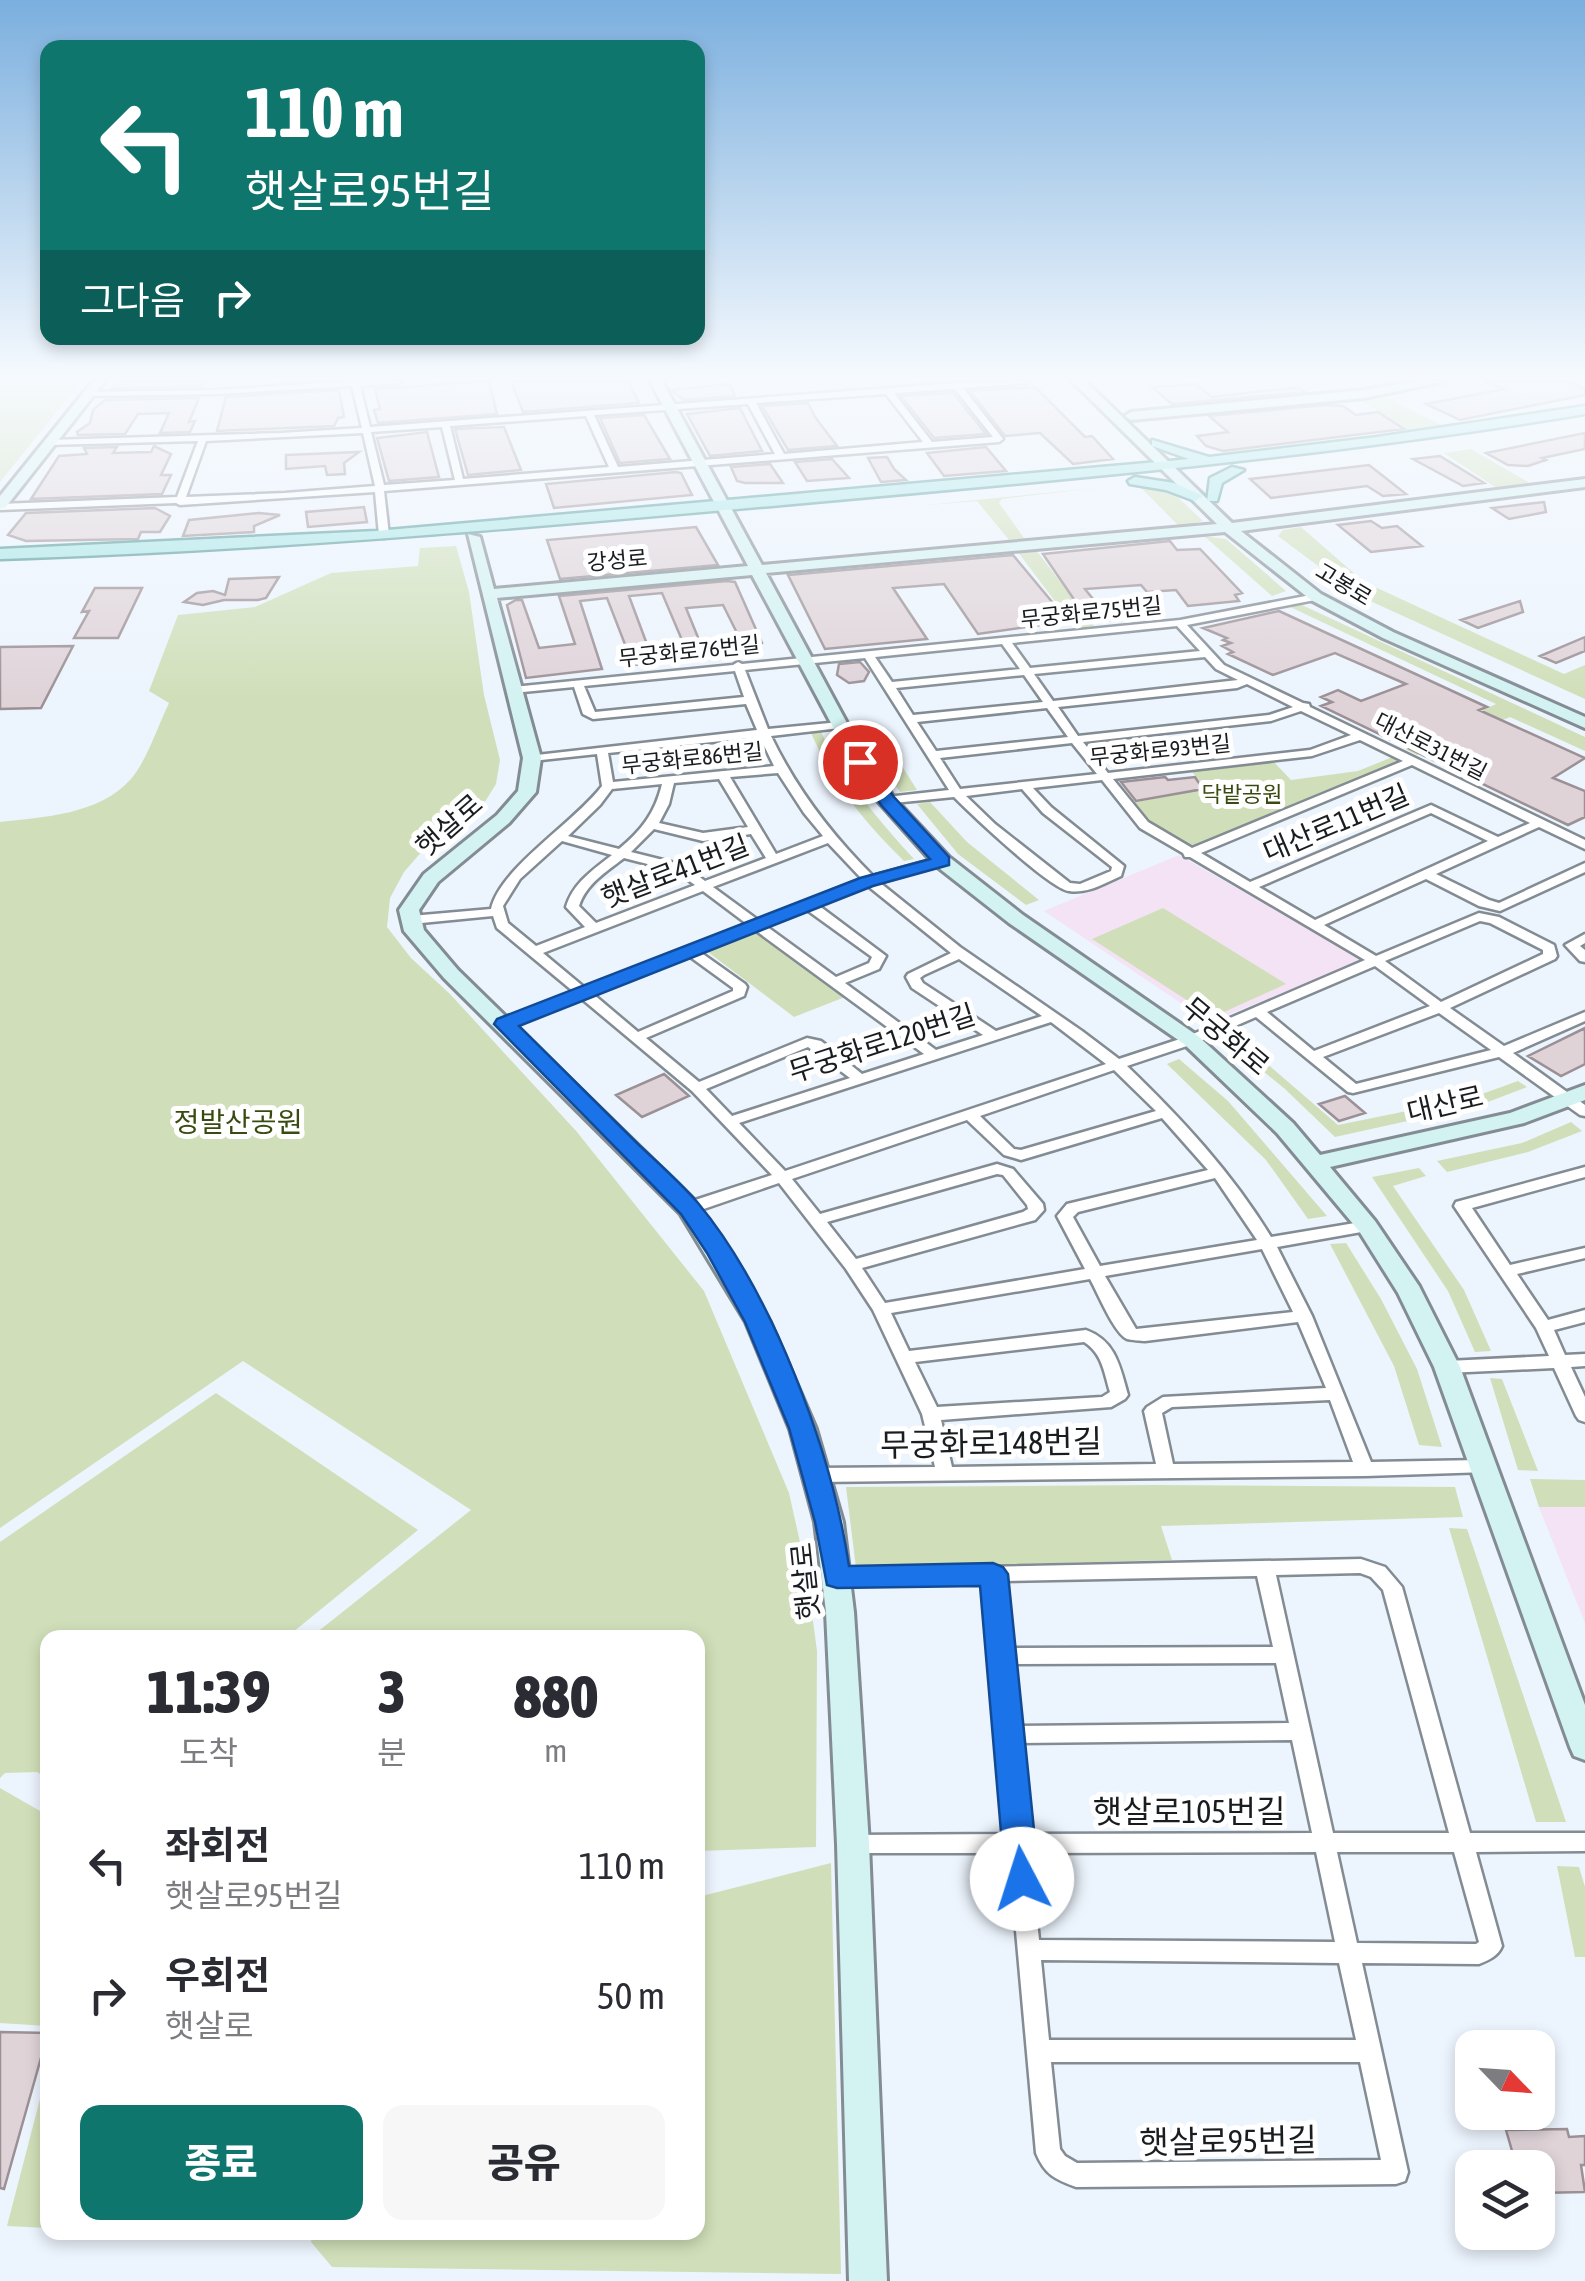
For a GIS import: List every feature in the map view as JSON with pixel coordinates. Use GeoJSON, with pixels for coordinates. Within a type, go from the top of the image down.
{"type":"FeatureCollection","features":[{"type":"Feature","properties":{"kind":"main road","name":"무궁화로"},"geometry":{"type":"LineString","coordinates":[[713,487],[840,725],[887,801],[942,861],[1016,919],[1191,1040],[1285,1128],[1367,1226],[1410,1292],[1447,1366],[1585,1747]]}},
{"type":"Feature","properties":{"kind":"main road"},"geometry":{"type":"LineString","coordinates":[[0,564],[158,559],[474,537],[962,487]]}},
{"type":"Feature","properties":{"kind":"main road"},"geometry":{"type":"LineString","coordinates":[[0,554],[132,551],[384,535],[1021,487]]}},
{"type":"Feature","properties":{"kind":"main road"},"geometry":{"type":"LineString","coordinates":[[1174,487],[1204,497],[1211,487]]}},
{"type":"Feature","properties":{"kind":"main road","name":"고봉로"},"geometry":{"type":"LineString","coordinates":[[1194,487],[1229,528],[1316,597],[1388,635],[1585,723]]}},
{"type":"Feature","properties":{"kind":"main road","name":"강성로"},"geometry":{"type":"LineString","coordinates":[[488,594],[1229,528],[1557,487]]}},
{"type":"Feature","properties":{"kind":"main road","name":"고봉로"},"geometry":{"type":"LineString","coordinates":[[1204,497],[1248,526],[1331,595],[1400,631],[1585,713]]}},
{"type":"Feature","properties":{"kind":"main road"},"geometry":{"type":"LineString","coordinates":[[474,537],[532,758]]}},
{"type":"Feature","properties":{"kind":"main road","name":"햇살로"},"geometry":{"type":"LineString","coordinates":[[532,758],[528,792],[504,819],[431,878],[410,910],[411,920],[414,932],[451,974],[690,1208],[758,1322],[802,1428],[829,1522],[837,1577],[853,1844],[868,2281]]}},
{"type":"Feature","properties":{"kind":"main road","name":"대산로"},"geometry":{"type":"LineString","coordinates":[[1315,1163],[1455,1134],[1579,1101]]}},
{"type":"Feature","properties":{"kind":"street"},"geometry":{"type":"LineString","coordinates":[[180,502],[185,487]]}},
{"type":"Feature","properties":{"kind":"street"},"geometry":{"type":"LineString","coordinates":[[0,506],[180,502],[401,487]]}},
{"type":"Feature","properties":{"kind":"street"},"geometry":{"type":"LineString","coordinates":[[380,489],[384,535]]}},
{"type":"Feature","properties":{"kind":"street","name":"무궁화로75번길"},"geometry":{"type":"LineString","coordinates":[[804,660],[1180,622],[1316,597]]}},
{"type":"Feature","properties":{"kind":"street","name":"대산로31번길"},"geometry":{"type":"LineString","coordinates":[[1180,622],[1220,667],[1585,845]]}},
{"type":"Feature","properties":{"kind":"street","name":"대산로11번길"},"geometry":{"type":"LineString","coordinates":[[1005,641],[1075,739],[1144,825],[1379,962],[1579,1101]]}},
{"type":"Feature","properties":{"kind":"street"},"geometry":{"type":"LineString","coordinates":[[868,654],[958,793],[991,827],[1067,886],[1082,888],[1117,873],[1118,866],[1046,810],[1024,786]]}},
{"type":"Feature","properties":{"kind":"street"},"geometry":{"type":"LineString","coordinates":[[888,686],[1206,654]]}},
{"type":"Feature","properties":{"kind":"street","name":"무궁화로76번길"},"geometry":{"type":"LineString","coordinates":[[513,690],[804,660]]}},
{"type":"Feature","properties":{"kind":"street","name":"무궁화로86번길"},"geometry":{"type":"LineString","coordinates":[[738,665],[780,769],[827,839],[866,882]]}},
{"type":"Feature","properties":{"kind":"street"},"geometry":{"type":"LineString","coordinates":[[910,719],[1237,685],[1247,680]]}},
{"type":"Feature","properties":{"kind":"street"},"geometry":{"type":"LineString","coordinates":[[577,682],[589,714],[599,716],[749,700]]}},
{"type":"Feature","properties":{"kind":"street"},"geometry":{"type":"LineString","coordinates":[[933,755],[1271,718],[1305,706]]}},
{"type":"Feature","properties":{"kind":"street","name":"무궁화로86번길"},"geometry":{"type":"LineString","coordinates":[[532,758],[840,725]]}},
{"type":"Feature","properties":{"kind":"street","name":"무궁화로93번길"},"geometry":{"type":"LineString","coordinates":[[887,801],[1312,753],[1363,735]]}},
{"type":"Feature","properties":{"kind":"street","name":"무궁화로86번길"},"geometry":{"type":"LineString","coordinates":[[498,912],[501,894],[513,878],[594,808],[608,786],[602,751]]}},
{"type":"Feature","properties":{"kind":"street","name":"대산로11번길"},"geometry":{"type":"LineString","coordinates":[[1189,854],[1414,760]]}},
{"type":"Feature","properties":{"kind":"street","name":"무궁화로86번길"},"geometry":{"type":"LineString","coordinates":[[608,786],[780,769]]}},
{"type":"Feature","properties":{"kind":"street","name":"햇살로41번길"},"geometry":{"type":"LineString","coordinates":[[723,775],[773,860]]}},
{"type":"Feature","properties":{"kind":"street","name":"햇살로41번길"},"geometry":{"type":"LineString","coordinates":[[594,928],[580,919],[572,899],[581,885],[625,854],[652,824],[667,802],[668,780]]}},
{"type":"Feature","properties":{"kind":"street","name":"대산로11번길"},"geometry":{"type":"LineString","coordinates":[[1249,888],[1431,809],[1498,840]]}},
{"type":"Feature","properties":{"kind":"street"},"geometry":{"type":"LineString","coordinates":[[1314,925],[1540,823]]}},
{"type":"Feature","properties":{"kind":"street"},"geometry":{"type":"LineString","coordinates":[[652,824],[704,837],[752,830]]}},
{"type":"Feature","properties":{"kind":"street"},"geometry":{"type":"LineString","coordinates":[[562,838],[679,868],[934,1055]]}},
{"type":"Feature","properties":{"kind":"street","name":"햇살로41번길"},"geometry":{"type":"LineString","coordinates":[[533,952],[827,839]]}},
{"type":"Feature","properties":{"kind":"street"},"geometry":{"type":"LineString","coordinates":[[505,1024],[866,882],[942,861]]}},
{"type":"Feature","properties":{"kind":"street"},"geometry":{"type":"LineString","coordinates":[[1426,874],[1500,907],[1585,866]]}},
{"type":"Feature","properties":{"kind":"street","name":"무궁화로120번길"},"geometry":{"type":"LineString","coordinates":[[866,882],[959,954],[1116,1065],[1216,1173],[1267,1243],[1304,1316],[1365,1468]]}},
{"type":"Feature","properties":{"kind":"street"},"geometry":{"type":"LineString","coordinates":[[808,904],[879,956],[874,966],[834,983]]}},
{"type":"Feature","properties":{"kind":"street"},"geometry":{"type":"LineString","coordinates":[[411,920],[498,912],[509,934],[697,1088],[730,1120],[817,1220],[881,1310],[931,1414],[945,1473]]}},
{"type":"Feature","properties":{"kind":"street"},"geometry":{"type":"LineString","coordinates":[[690,1208],[1191,1040],[1479,917],[1494,920],[1548,948],[1550,956],[1443,1006],[1313,1056]]}},
{"type":"Feature","properties":{"kind":"street"},"geometry":{"type":"LineString","coordinates":[[1578,942],[1585,958]]}},
{"type":"Feature","properties":{"kind":"street"},"geometry":{"type":"LineString","coordinates":[[635,1038],[740,993],[740,987],[688,950]]}},
{"type":"Feature","properties":{"kind":"street"},"geometry":{"type":"LineString","coordinates":[[959,954],[918,972],[913,977],[916,985],[994,1036]]}},
{"type":"Feature","properties":{"kind":"street"},"geometry":{"type":"LineString","coordinates":[[1257,1011],[1352,1090],[1505,1051],[1585,1016]]}},
{"type":"Feature","properties":{"kind":"street","name":"무궁화로120번길"},"geometry":{"type":"LineString","coordinates":[[730,1120],[1051,1018]]}},
{"type":"Feature","properties":{"kind":"street"},"geometry":{"type":"LineString","coordinates":[[697,1088],[807,1042],[860,1079]]}},
{"type":"Feature","properties":{"kind":"street"},"geometry":{"type":"LineString","coordinates":[[970,1114],[1009,1152],[1021,1156],[1164,1113]]}},
{"type":"Feature","properties":{"kind":"street"},"geometry":{"type":"LineString","coordinates":[[817,1220],[997,1169],[1008,1172],[1036,1210],[1029,1216],[852,1265]]}},
{"type":"Feature","properties":{"kind":"street"},"geometry":{"type":"LineString","coordinates":[[1585,1172],[1462,1206],[1544,1327],[1585,1416]]}},
{"type":"Feature","properties":{"kind":"street"},"geometry":{"type":"LineString","coordinates":[[1216,1173],[1074,1208],[1066,1216],[1067,1225],[1131,1334],[1304,1316]]}},
{"type":"Feature","properties":{"kind":"street"},"geometry":{"type":"LineString","coordinates":[[881,1310],[1367,1226]]}},
{"type":"Feature","properties":{"kind":"street"},"geometry":{"type":"LineString","coordinates":[[1507,1271],[1585,1252]]}},
{"type":"Feature","properties":{"kind":"street"},"geometry":{"type":"LineString","coordinates":[[1544,1327],[1585,1316]]}},
{"type":"Feature","properties":{"kind":"street","name":"무궁화로148번길"},"geometry":{"type":"LineString","coordinates":[[906,1357],[1086,1336],[1098,1340],[1105,1349],[1119,1395],[1114,1400],[931,1414]]}},
{"type":"Feature","properties":{"kind":"street"},"geometry":{"type":"LineString","coordinates":[[1447,1366],[1585,1360]]}},
{"type":"Feature","properties":{"kind":"street"},"geometry":{"type":"LineString","coordinates":[[1166,1471],[1154,1411],[1158,1406],[1170,1402],[1338,1394]]}},
{"type":"Feature","properties":{"kind":"street","name":"무궁화로148번길"},"geometry":{"type":"LineString","coordinates":[[816,1475],[1482,1467]]}},
{"type":"Feature","properties":{"kind":"street","name":"햇살로95번길"},"geometry":{"type":"LineString","coordinates":[[993,1574],[1048,2153],[1056,2164],[1076,2175],[1396,2172],[1265,1566]]}},
{"type":"Feature","properties":{"kind":"street"},"geometry":{"type":"LineString","coordinates":[[837,1577],[1361,1566],[1378,1572],[1392,1587],[1491,1946],[1479,1954],[1028,1950]]}},
{"type":"Feature","properties":{"kind":"street"},"geometry":{"type":"LineString","coordinates":[[1000,1656],[1285,1655]]}},
{"type":"Feature","properties":{"kind":"street"},"geometry":{"type":"LineString","coordinates":[[1009,1734],[1302,1731]]}},
{"type":"Feature","properties":{"kind":"street","name":"햇살로105번길"},"geometry":{"type":"LineString","coordinates":[[853,1844],[1585,1842]]}},
{"type":"Feature","properties":{"kind":"street"},"geometry":{"type":"LineString","coordinates":[[1038,2051],[1371,2052]]}},
{"type":"Feature","properties":{"kind":"shaded area"},"geometry":{"type":"Polygon","coordinates":[[[1179,855],[1364,961],[1209,1022],[1044,911],[1179,855]]]}},
{"type":"Feature","properties":{"kind":"shaded area"},"geometry":{"type":"Polygon","coordinates":[[[1539,1507],[1585,1507],[1585,1623],[1539,1507]]]}},
{"type":"Feature","properties":{"kind":"green space"},"geometry":{"type":"Polygon","coordinates":[[[1100,487],[1002,499],[999,503],[1024,538],[1009,540],[977,501],[917,506],[1100,487]]]}},
{"type":"Feature","properties":{"kind":"green space"},"geometry":{"type":"Polygon","coordinates":[[[1140,487],[1169,489],[1203,521],[1180,527],[1140,487]]]}},
{"type":"Feature","properties":{"kind":"green space"},"geometry":{"type":"Polygon","coordinates":[[[1301,527],[1364,582],[1564,674],[1585,665],[1585,699],[1357,595],[1278,536],[1283,530],[1301,527]]]}},
{"type":"Feature","properties":{"kind":"green space"},"geometry":{"type":"Polygon","coordinates":[[[1204,536],[1226,539],[1286,591],[1272,596],[1204,536]]]}},
{"type":"Feature","properties":{"kind":"green space","name":"정발산공원"},"geometry":{"type":"Polygon","coordinates":[[[456,546],[469,592],[484,695],[500,760],[496,784],[483,805],[430,842],[404,872],[390,898],[387,927],[411,958],[450,994],[577,1132],[704,1291],[789,1493],[806,1569],[817,1651],[816,1847],[705,1851],[705,1630],[320,1630],[471,1510],[243,1361],[0,1528],[0,822],[87,807],[118,791],[131,779],[169,703],[149,691],[178,615],[255,607],[331,573],[418,566],[420,548],[456,546]]]}},
{"type":"Feature","properties":{"kind":"green space"},"geometry":{"type":"Polygon","coordinates":[[[1036,550],[1094,626],[1075,628],[1018,552],[1036,550]]]}},
{"type":"Feature","properties":{"kind":"green space"},"geometry":{"type":"Polygon","coordinates":[[[1302,605],[1585,737],[1585,751],[1510,717],[1417,755],[1403,748],[1496,704],[1288,606],[1302,605]]]}},
{"type":"Feature","properties":{"kind":"green space"},"geometry":{"type":"Polygon","coordinates":[[[878,728],[917,790],[900,792],[859,731],[878,728]]]}},
{"type":"Feature","properties":{"kind":"green space"},"geometry":{"type":"Polygon","coordinates":[[[821,732],[863,799],[914,859],[904,861],[851,802],[811,733],[821,732]]]}},
{"type":"Feature","properties":{"kind":"green space","name":"닥밭공원"},"geometry":{"type":"Polygon","coordinates":[[[1395,756],[1404,761],[1190,850],[1147,824],[1131,803],[1206,789],[1190,769],[1272,760],[1291,780],[1358,771],[1395,756]]]}},
{"type":"Feature","properties":{"kind":"green space"},"geometry":{"type":"Polygon","coordinates":[[[930,802],[967,842],[1039,900],[1026,905],[958,854],[917,804],[930,802]]]}},
{"type":"Feature","properties":{"kind":"green space"},"geometry":{"type":"Polygon","coordinates":[[[1163,908],[1286,984],[1213,1017],[1092,939],[1163,908]]]}},
{"type":"Feature","properties":{"kind":"green space"},"geometry":{"type":"Polygon","coordinates":[[[751,930],[845,997],[794,1017],[704,949],[751,930]]]}},
{"type":"Feature","properties":{"kind":"green space"},"geometry":{"type":"Polygon","coordinates":[[[1234,1035],[1338,1125],[1471,1098],[1518,1081],[1527,1087],[1480,1105],[1335,1137],[1225,1040],[1234,1035]]]}},
{"type":"Feature","properties":{"kind":"green space"},"geometry":{"type":"Polygon","coordinates":[[[1179,1059],[1228,1101],[1327,1216],[1308,1219],[1266,1160],[1167,1064],[1179,1059]]]}},
{"type":"Feature","properties":{"kind":"green space"},"geometry":{"type":"Polygon","coordinates":[[[1571,1122],[1582,1131],[1528,1152],[1447,1172],[1437,1161],[1522,1143],[1571,1122]]]}},
{"type":"Feature","properties":{"kind":"green space"},"geometry":{"type":"Polygon","coordinates":[[[1419,1168],[1426,1176],[1393,1186],[1464,1290],[1491,1351],[1475,1352],[1448,1291],[1372,1177],[1419,1168]]]}},
{"type":"Feature","properties":{"kind":"green space"},"geometry":{"type":"Polygon","coordinates":[[[1346,1243],[1381,1299],[1417,1369],[1442,1447],[1419,1445],[1394,1366],[1330,1244],[1346,1243]]]}},
{"type":"Feature","properties":{"kind":"green space"},"geometry":{"type":"Polygon","coordinates":[[[1490,1378],[1502,1379],[1538,1471],[1518,1470],[1490,1378]]]}},
{"type":"Feature","properties":{"kind":"green space"},"geometry":{"type":"Polygon","coordinates":[[[216,1393],[418,1530],[296,1630],[40,1630],[40,1774],[5,1773],[0,1778],[0,1542],[216,1393]]]}},
{"type":"Feature","properties":{"kind":"green space"},"geometry":{"type":"Polygon","coordinates":[[[1530,1479],[1585,1480],[1585,1507],[1539,1507],[1530,1479]]]}},
{"type":"Feature","properties":{"kind":"green space"},"geometry":{"type":"Polygon","coordinates":[[[846,1487],[1455,1487],[1463,1517],[1161,1526],[1172,1560],[856,1568],[846,1487]]]}},
{"type":"Feature","properties":{"kind":"green space"},"geometry":{"type":"Polygon","coordinates":[[[1449,1528],[1467,1529],[1566,1822],[1536,1822],[1449,1528]]]}},
{"type":"Feature","properties":{"kind":"green space"},"geometry":{"type":"Polygon","coordinates":[[[0,1788],[40,1811],[40,2026],[0,2023],[0,1788]]]}},
{"type":"Feature","properties":{"kind":"green space"},"geometry":{"type":"Polygon","coordinates":[[[831,1863],[841,2274],[332,2267],[311,2240],[705,2240],[705,1895],[831,1863]]]}},
{"type":"Feature","properties":{"kind":"green space"},"geometry":{"type":"Polygon","coordinates":[[[1557,1866],[1579,1867],[1585,1887],[1585,1957],[1575,1957],[1557,1866]]]}},
{"type":"Feature","properties":{"kind":"green space"},"geometry":{"type":"Polygon","coordinates":[[[40,2099],[40,2228],[7,2226],[40,2099]]]}},
{"type":"Feature","properties":{"kind":"building"},"geometry":{"type":"Polygon","coordinates":[[[39,487],[165,487],[162,494],[31,499],[39,487]]]}},
{"type":"Feature","properties":{"kind":"building"},"geometry":{"type":"Polygon","coordinates":[[[547,487],[688,487],[692,495],[554,508],[547,487]]]}},
{"type":"Feature","properties":{"kind":"building"},"geometry":{"type":"Polygon","coordinates":[[[1259,487],[1355,487],[1271,498],[1259,487]]]}},
{"type":"Feature","properties":{"kind":"building"},"geometry":{"type":"Polygon","coordinates":[[[1369,487],[1398,487],[1406,494],[1383,496],[1369,487]]]}},
{"type":"Feature","properties":{"kind":"building"},"geometry":{"type":"Polygon","coordinates":[[[1544,502],[1546,512],[1509,519],[1492,508],[1544,502]]]}},
{"type":"Feature","properties":{"kind":"building"},"geometry":{"type":"Polygon","coordinates":[[[364,507],[367,522],[308,527],[306,512],[364,507]]]}},
{"type":"Feature","properties":{"kind":"building"},"geometry":{"type":"Polygon","coordinates":[[[155,508],[170,516],[160,532],[141,532],[138,539],[26,541],[8,535],[26,513],[155,508]]]}},
{"type":"Feature","properties":{"kind":"building"},"geometry":{"type":"Polygon","coordinates":[[[259,513],[280,515],[254,526],[254,532],[183,536],[189,520],[259,513]]]}},
{"type":"Feature","properties":{"kind":"building"},"geometry":{"type":"Polygon","coordinates":[[[1371,521],[1382,528],[1397,526],[1422,546],[1371,552],[1338,525],[1371,521]]]}},
{"type":"Feature","properties":{"kind":"building"},"geometry":{"type":"Polygon","coordinates":[[[696,527],[718,565],[560,579],[547,540],[696,527]]]}},
{"type":"Feature","properties":{"kind":"building"},"geometry":{"type":"Polygon","coordinates":[[[1170,541],[1177,550],[1200,549],[1242,593],[1235,595],[1239,601],[1188,606],[1176,590],[1147,592],[1141,585],[1085,589],[1110,620],[1094,622],[1088,620],[1043,554],[1170,541]]]}},
{"type":"Feature","properties":{"kind":"building"},"geometry":{"type":"Polygon","coordinates":[[[1013,555],[1068,621],[978,634],[944,584],[893,588],[927,639],[825,649],[788,575],[1013,555]]]}},
{"type":"Feature","properties":{"kind":"building"},"geometry":{"type":"Polygon","coordinates":[[[279,577],[266,598],[203,605],[184,602],[197,593],[213,591],[225,595],[229,579],[279,577]]]}},
{"type":"Feature","properties":{"kind":"building"},"geometry":{"type":"Polygon","coordinates":[[[735,582],[762,643],[747,653],[723,605],[686,608],[706,657],[690,659],[662,593],[629,596],[654,663],[633,665],[607,598],[580,601],[602,669],[526,678],[507,605],[516,600],[522,600],[539,648],[575,644],[559,596],[735,582]]]}},
{"type":"Feature","properties":{"kind":"building"},"geometry":{"type":"Polygon","coordinates":[[[95,588],[142,588],[118,638],[74,638],[89,611],[82,612],[95,588]]]}},
{"type":"Feature","properties":{"kind":"building"},"geometry":{"type":"Polygon","coordinates":[[[1520,601],[1523,612],[1478,628],[1461,620],[1520,601]]]}},
{"type":"Feature","properties":{"kind":"building"},"geometry":{"type":"Polygon","coordinates":[[[1279,611],[1487,707],[1479,710],[1585,758],[1553,778],[1585,791],[1585,817],[1568,825],[1321,706],[1332,702],[1321,697],[1338,690],[1361,701],[1406,684],[1335,653],[1273,675],[1228,654],[1233,652],[1222,646],[1231,643],[1223,640],[1227,638],[1203,628],[1279,611]]]}},
{"type":"Feature","properties":{"kind":"building"},"geometry":{"type":"Polygon","coordinates":[[[1585,637],[1585,651],[1556,663],[1540,656],[1585,637]]]}},
{"type":"Feature","properties":{"kind":"building"},"geometry":{"type":"Polygon","coordinates":[[[73,646],[41,708],[0,709],[0,647],[73,646]]]}},
{"type":"Feature","properties":{"kind":"building"},"geometry":{"type":"Polygon","coordinates":[[[860,662],[869,672],[864,681],[849,683],[837,675],[839,664],[860,662]]]}},
{"type":"Feature","properties":{"kind":"building"},"geometry":{"type":"Polygon","coordinates":[[[1195,777],[1203,789],[1136,801],[1121,782],[1195,777]]]}},
{"type":"Feature","properties":{"kind":"building"},"geometry":{"type":"Polygon","coordinates":[[[1585,1028],[1585,1064],[1561,1076],[1528,1056],[1585,1028]]]}},
{"type":"Feature","properties":{"kind":"building"},"geometry":{"type":"Polygon","coordinates":[[[664,1074],[689,1096],[642,1117],[616,1095],[664,1074]]]}},
{"type":"Feature","properties":{"kind":"building"},"geometry":{"type":"Polygon","coordinates":[[[1345,1096],[1365,1113],[1339,1121],[1319,1104],[1345,1096]]]}},
{"type":"Feature","properties":{"kind":"building"},"geometry":{"type":"Polygon","coordinates":[[[0,2032],[40,2033],[40,2061],[4,2189],[0,2188],[0,2032]]]}},
{"type":"Feature","properties":{"kind":"building"},"geometry":{"type":"Polygon","coordinates":[[[1567,2129],[1569,2137],[1585,2136],[1585,2165],[1581,2165],[1585,2192],[1555,2193],[1555,2150],[1512,2150],[1506,2130],[1567,2129]]]}},
{"type":"Feature","properties":{"kind":"route"},"geometry":{"type":"LineString","coordinates":[[860,762],[887,801],[942,861],[866,882],[505,1024],[690,1208],[718,1252],[758,1322],[802,1428],[829,1522],[837,1577],[993,1574],[1022,1879]]}}]}
